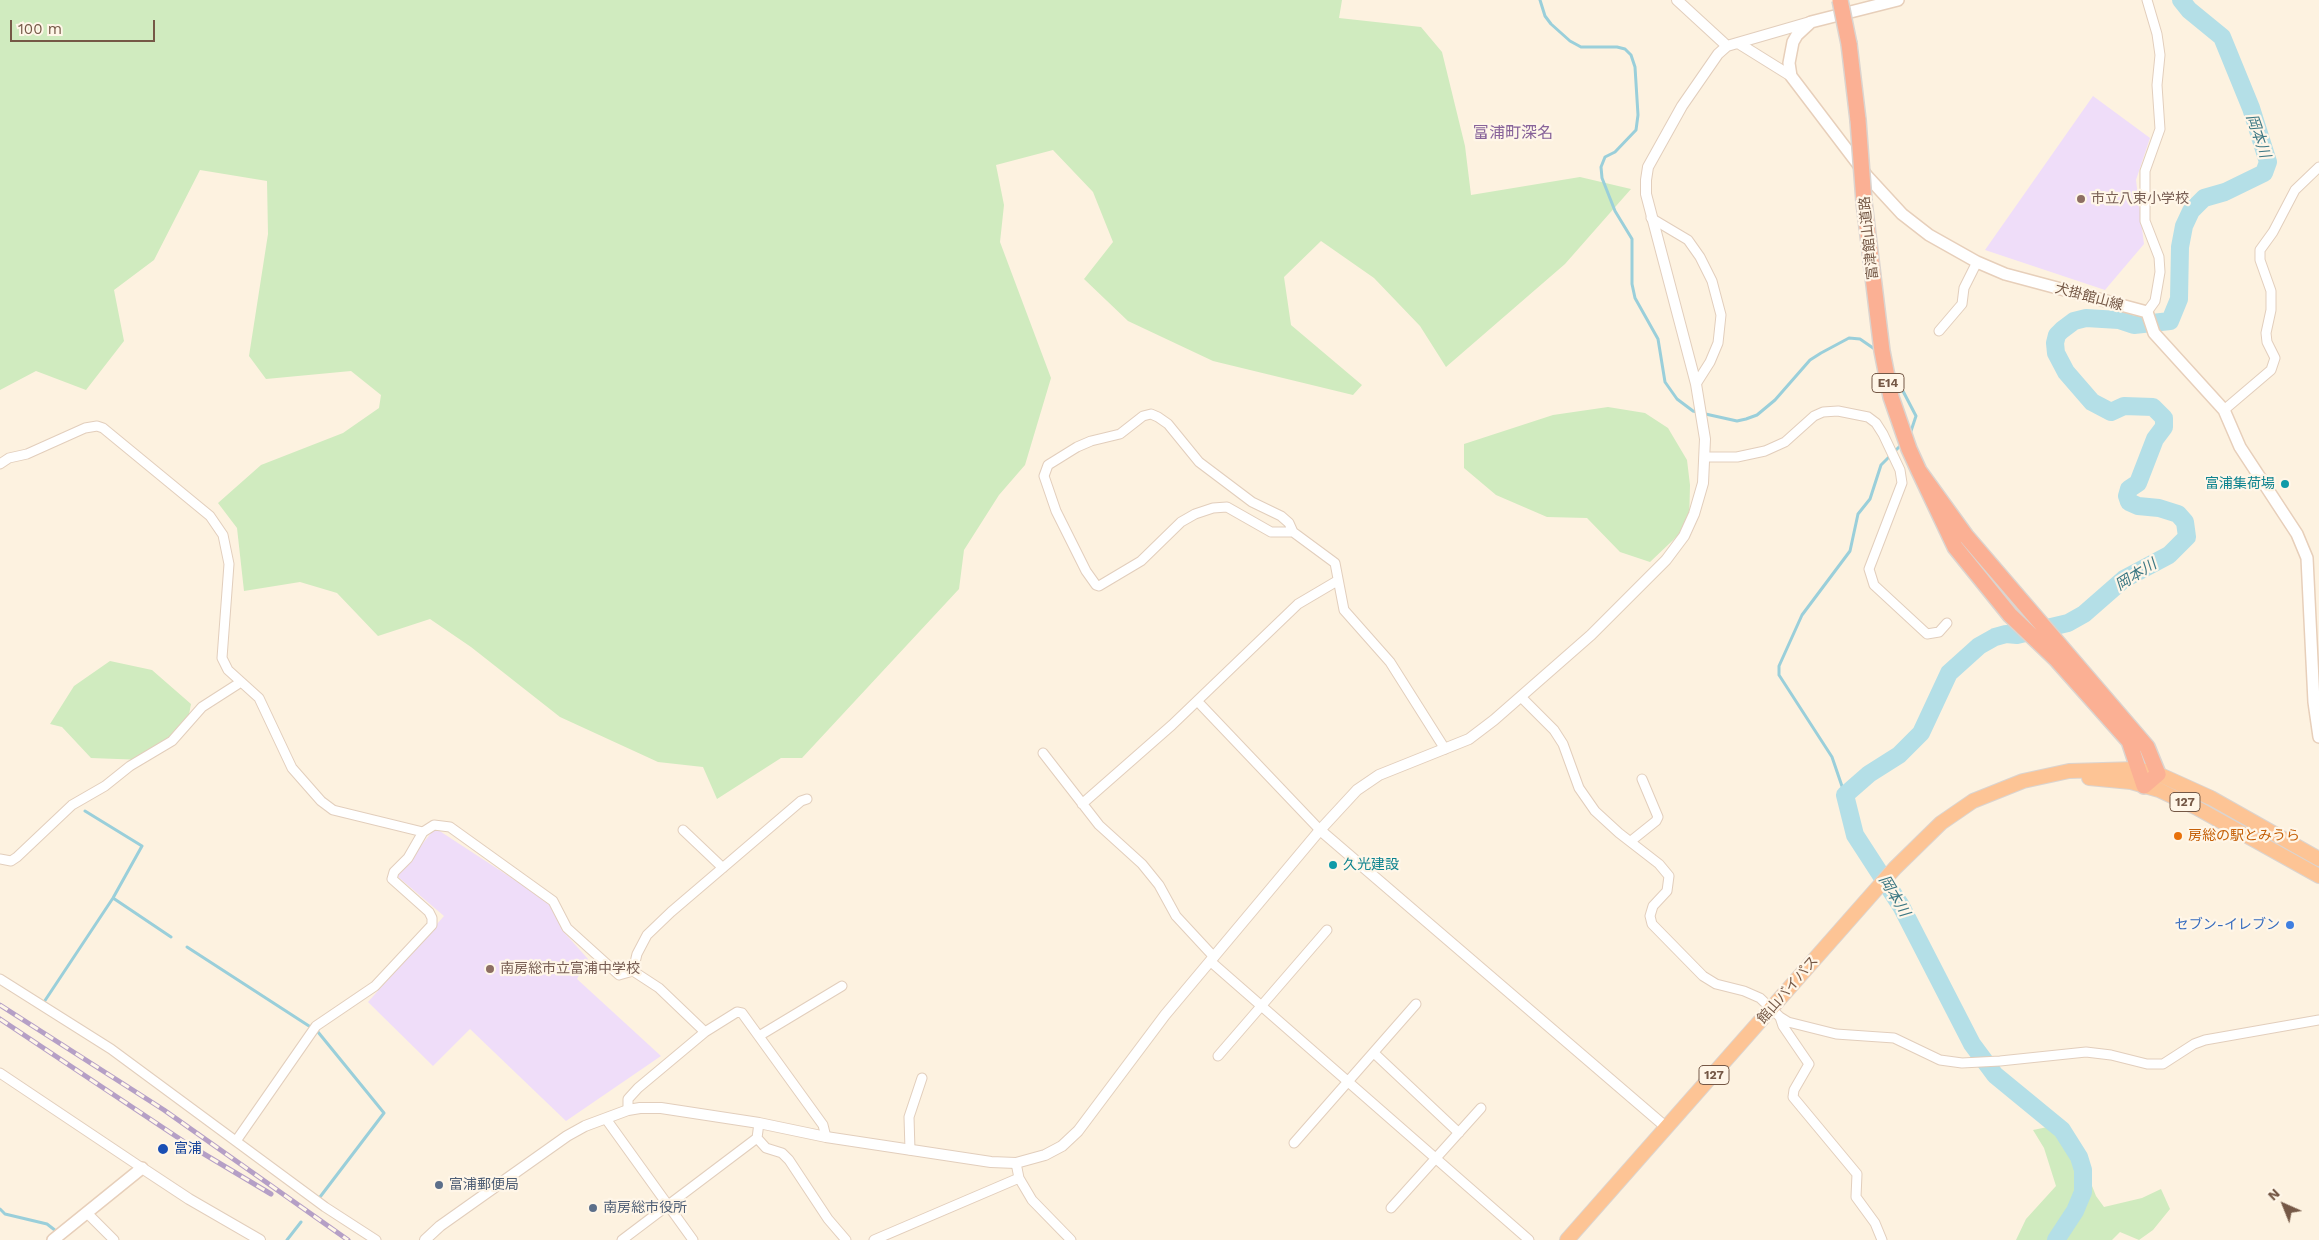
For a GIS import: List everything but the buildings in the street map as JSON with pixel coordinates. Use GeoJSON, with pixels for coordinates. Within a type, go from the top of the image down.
{"type":"FeatureCollection","features":[{"type":"Feature","properties":{"kind":"highway","name":"富津館山道路"},"geometry":{"type":"LineString","coordinates":[[1840,0],[1850,44],[1864,202],[1882,351],[1891,396],[1902,430],[1919,471]]}},
{"type":"Feature","properties":{"kind":"highway"},"geometry":{"type":"LineString","coordinates":[[1919,471],[1955,547],[2010,615],[2060,656],[2140,739],[2152,756],[2158,774],[2144,786],[2129,742],[2060,656],[2023,605],[1966,536],[1919,471]]}},
{"type":"Feature","properties":{"kind":"highway","name":"館山バイパス"},"geometry":{"type":"LineString","coordinates":[[1567,1240],[1667,1128],[1776,1014],[1859,908],[1895,868],[1958,810],[1991,792],[2036,777],[2069,771],[2137,769],[2158,774],[2211,798],[2319,859]]}},
{"type":"Feature","properties":{"kind":"highway","name":"館山バイパス"},"geometry":{"type":"LineString","coordinates":[[2036,777],[2105,778],[2159,790],[2197,808],[2319,876]]}},
{"type":"Feature","properties":{"kind":"main road"},"geometry":{"type":"LineString","coordinates":[[1791,76],[1788,63],[1790,50],[1797,35],[1811,22],[1885,5],[1898,0]]}},
{"type":"Feature","properties":{"kind":"main road","name":"犬掛館山線"},"geometry":{"type":"LineString","coordinates":[[1791,76],[1867,176],[1902,214],[1929,235],[1977,262],[2039,284],[2147,314]]}},
{"type":"Feature","properties":{"kind":"main road"},"geometry":{"type":"LineString","coordinates":[[2147,314],[2154,333],[2224,410],[2240,447],[2297,534],[2307,558],[2314,702],[2319,737]]}},
{"type":"Feature","properties":{"kind":"main road"},"geometry":{"type":"LineString","coordinates":[[53,1240],[142,1168]]}},
{"type":"Feature","properties":{"kind":"street"},"geometry":{"type":"LineString","coordinates":[[1677,0],[1727,46]]}},
{"type":"Feature","properties":{"kind":"street"},"geometry":{"type":"LineString","coordinates":[[2147,0],[2157,34],[2160,55],[2157,86],[2160,129],[2145,171],[2144,195],[2146,221],[2159,257],[2160,272],[2154,301],[2147,314]]}},
{"type":"Feature","properties":{"kind":"street"},"geometry":{"type":"LineString","coordinates":[[424,1240],[440,1226],[567,1136],[585,1126],[628,1110],[661,1108],[759,1123],[826,1138],[1016,1163],[1045,1155],[1062,1146],[1078,1131],[1165,1015],[1320,830],[1357,790],[1379,775],[1469,738],[1521,697],[1591,634],[1666,560],[1684,536],[1694,514],[1703,483],[1706,439],[1696,384],[1651,218],[1646,194],[1648,167],[1682,106],[1718,54],[1727,46],[1811,22]]}},
{"type":"Feature","properties":{"kind":"street"},"geometry":{"type":"LineString","coordinates":[[1738,43],[1791,76]]}},
{"type":"Feature","properties":{"kind":"street"},"geometry":{"type":"LineString","coordinates":[[2224,410],[2271,370],[2275,358],[2267,342],[2266,333],[2271,310],[2271,291],[2260,260],[2260,250],[2273,232],[2295,190],[2319,167]]}},
{"type":"Feature","properties":{"kind":"street"},"geometry":{"type":"LineString","coordinates":[[1651,218],[1688,240],[1700,257],[1712,281],[1721,315],[1718,343],[1710,362],[1696,384]]}},
{"type":"Feature","properties":{"kind":"street"},"geometry":{"type":"LineString","coordinates":[[1939,331],[1962,304],[1964,288],[1977,262]]}},
{"type":"Feature","properties":{"kind":"street"},"geometry":{"type":"LineString","coordinates":[[1706,457],[1737,457],[1765,451],[1785,442],[1814,416],[1822,412],[1838,411],[1868,417],[1876,423],[1889,447],[1900,470],[1902,483],[1869,569],[1874,585],[1927,634],[1939,632],[1947,623]]}},
{"type":"Feature","properties":{"kind":"street"},"geometry":{"type":"LineString","coordinates":[[1293,532],[1271,532],[1227,507],[1213,508],[1195,514],[1181,522],[1141,561],[1099,586],[1096,585],[1086,570],[1064,528],[1044,476],[1048,466],[1077,447],[1091,441],[1120,434],[1132,422],[1143,416],[1151,414],[1158,416],[1168,424],[1199,462],[1252,502],[1282,516],[1289,523],[1293,532],[1335,563],[1344,610],[1390,662],[1445,749]]}},
{"type":"Feature","properties":{"kind":"street"},"geometry":{"type":"LineString","coordinates":[[0,464],[9,458],[27,454],[85,428],[97,426],[104,428],[210,516],[223,535],[229,564],[222,658],[228,670],[259,698],[292,768],[321,801],[333,810],[423,832]]}},
{"type":"Feature","properties":{"kind":"street"},"geometry":{"type":"LineString","coordinates":[[1082,804],[1172,725],[1298,604],[1337,581]]}},
{"type":"Feature","properties":{"kind":"street"},"geometry":{"type":"LineString","coordinates":[[0,859],[11,861],[17,857],[72,805],[105,786],[130,766],[172,742],[202,707],[241,682]]}},
{"type":"Feature","properties":{"kind":"street"},"geometry":{"type":"LineString","coordinates":[[1521,697],[1554,730],[1563,744],[1584,798],[1595,811],[1659,864],[1669,876],[1668,891],[1653,906],[1650,916],[1652,924],[1703,976],[1716,984],[1760,998],[1776,1014],[1788,1022],[1836,1034],[1894,1038],[1940,1060],[1962,1063],[2086,1052],[2111,1055],[2147,1064],[2163,1064],[2194,1044],[2205,1040],[2319,1020]]}},
{"type":"Feature","properties":{"kind":"street"},"geometry":{"type":"LineString","coordinates":[[1201,705],[1320,830],[1667,1128]]}},
{"type":"Feature","properties":{"kind":"street"},"geometry":{"type":"LineString","coordinates":[[1043,753],[1099,825],[1142,864],[1159,885],[1176,916],[1212,959],[1261,1006],[1528,1240]]}},
{"type":"Feature","properties":{"kind":"street"},"geometry":{"type":"LineString","coordinates":[[1631,841],[1656,821],[1658,817],[1642,780]]}},
{"type":"Feature","properties":{"kind":"street"},"geometry":{"type":"LineString","coordinates":[[633,971],[637,954],[647,936],[671,912],[801,801],[807,800]]}},
{"type":"Feature","properties":{"kind":"street"},"geometry":{"type":"LineString","coordinates":[[236,1141],[316,1026],[375,986],[432,925],[432,918],[429,912],[392,879],[394,872],[408,858],[423,832],[434,825],[450,827],[553,901],[567,928],[619,975],[633,971],[659,988],[705,1032]]}},
{"type":"Feature","properties":{"kind":"street"},"geometry":{"type":"LineString","coordinates":[[683,830],[723,868]]}},
{"type":"Feature","properties":{"kind":"street"},"geometry":{"type":"LineString","coordinates":[[1218,1056],[1327,930]]}},
{"type":"Feature","properties":{"kind":"street"},"geometry":{"type":"LineString","coordinates":[[0,979],[112,1049],[325,1207],[376,1240]]}},
{"type":"Feature","properties":{"kind":"street"},"geometry":{"type":"LineString","coordinates":[[759,1036],[842,986]]}},
{"type":"Feature","properties":{"kind":"street"},"geometry":{"type":"LineString","coordinates":[[1294,1143],[1416,1004]]}},
{"type":"Feature","properties":{"kind":"street"},"geometry":{"type":"LineString","coordinates":[[628,1110],[628,1099],[638,1088],[705,1032],[737,1012],[742,1013],[823,1126],[826,1138]]}},
{"type":"Feature","properties":{"kind":"street"},"geometry":{"type":"LineString","coordinates":[[1776,1014],[1809,1064],[1794,1090],[1793,1097],[1857,1174],[1856,1197],[1875,1223],[1882,1240]]}},
{"type":"Feature","properties":{"kind":"street"},"geometry":{"type":"LineString","coordinates":[[1374,1052],[1459,1133]]}},
{"type":"Feature","properties":{"kind":"street"},"geometry":{"type":"LineString","coordinates":[[0,1073],[189,1199],[260,1240]]}},
{"type":"Feature","properties":{"kind":"street"},"geometry":{"type":"LineString","coordinates":[[910,1150],[909,1117],[922,1078]]}},
{"type":"Feature","properties":{"kind":"street"},"geometry":{"type":"LineString","coordinates":[[1391,1208],[1481,1108]]}},
{"type":"Feature","properties":{"kind":"street"},"geometry":{"type":"LineString","coordinates":[[606,1119],[694,1240]]}},
{"type":"Feature","properties":{"kind":"street"},"geometry":{"type":"LineString","coordinates":[[622,1240],[757,1138],[759,1123]]}},
{"type":"Feature","properties":{"kind":"street"},"geometry":{"type":"LineString","coordinates":[[757,1138],[766,1148],[782,1153],[789,1160],[828,1219],[846,1240]]}},
{"type":"Feature","properties":{"kind":"street"},"geometry":{"type":"LineString","coordinates":[[1016,1163],[1019,1178],[1032,1200],[1071,1240]]}},
{"type":"Feature","properties":{"kind":"street"},"geometry":{"type":"LineString","coordinates":[[874,1240],[1019,1178]]}},
{"type":"Feature","properties":{"kind":"street"},"geometry":{"type":"LineString","coordinates":[[88,1213],[114,1240]]}},
{"type":"Feature","properties":{"kind":"shaded area"},"geometry":{"type":"Polygon","coordinates":[[[2093,96],[2150,138],[2136,180],[2144,244],[2105,290],[1985,250],[2093,96]]]}},
{"type":"Feature","properties":{"kind":"shaded area","name":"南房総市立富浦中学校"},"geometry":{"type":"Polygon","coordinates":[[[435,828],[550,903],[562,930],[588,959],[577,979],[661,1056],[566,1121],[470,1029],[433,1066],[368,1002],[444,916],[397,876],[435,828]]]}},
{"type":"Feature","properties":{"kind":"green space"},"geometry":{"type":"Polygon","coordinates":[[[0,0],[1342,0],[1339,18],[1421,27],[1442,52],[1465,146],[1471,195],[1580,177],[1631,189],[1565,264],[1446,367],[1420,326],[1374,278],[1321,241],[1284,277],[1291,325],[1362,385],[1353,395],[1213,361],[1128,321],[1084,279],[1113,242],[1093,192],[1053,150],[996,165],[1004,205],[1000,242],[1051,378],[1025,465],[999,495],[964,550],[959,589],[802,758],[781,758],[717,799],[703,767],[658,762],[560,717],[471,647],[430,619],[378,636],[337,593],[300,582],[244,591],[237,528],[218,503],[261,465],[343,433],[379,408],[381,395],[351,371],[266,379],[249,356],[268,234],[267,181],[200,170],[154,260],[114,290],[124,341],[86,390],[36,371],[0,390],[0,0]]]}},
{"type":"Feature","properties":{"kind":"green space"},"geometry":{"type":"Polygon","coordinates":[[[1608,407],[1645,413],[1668,428],[1687,460],[1690,485],[1689,525],[1650,562],[1620,552],[1587,518],[1547,517],[1496,495],[1464,468],[1464,444],[1553,415],[1608,407]]]}},
{"type":"Feature","properties":{"kind":"green space"},"geometry":{"type":"Polygon","coordinates":[[[110,661],[152,670],[191,704],[186,730],[144,760],[91,758],[62,727],[50,724],[74,686],[110,661]]]}},
{"type":"Feature","properties":{"kind":"green space"},"geometry":{"type":"Polygon","coordinates":[[[2067,1123],[2096,1196],[2104,1207],[2142,1198],[2161,1189],[2170,1209],[2153,1230],[2139,1240],[2120,1232],[2112,1240],[2016,1240],[2026,1219],[2056,1186],[2044,1148],[2033,1130],[2067,1123]]]}},
{"type":"Feature","properties":{"kind":"waterway"},"geometry":{"type":"LineString","coordinates":[[1540,0],[1545,16],[1570,41],[1581,47],[1617,47],[1625,49],[1631,55],[1635,67],[1638,115],[1636,130],[1615,152],[1605,157],[1601,167],[1602,178],[1615,211],[1632,239],[1632,284],[1635,298],[1658,339],[1665,382],[1677,399],[1693,411],[1737,421],[1746,419],[1757,415],[1775,400],[1810,360],[1849,338],[1860,339],[1876,350]]}},
{"type":"Feature","properties":{"kind":"waterway","name":"岡本川"},"geometry":{"type":"LineString","coordinates":[[2056,1240],[2075,1211],[2083,1192],[2083,1170],[2079,1157],[2062,1130],[1995,1075],[1972,1044],[1901,906],[1855,835],[1845,795],[1869,774],[1899,755],[1921,733],[1949,673],[1979,646],[1995,637],[2006,634],[2017,635],[2068,623],[2084,614],[2124,579],[2169,555],[2187,537],[2185,522],[2178,514],[2159,508],[2138,506],[2129,502],[2127,496],[2129,489],[2138,483],[2155,439],[2164,427],[2164,418],[2153,407],[2124,406],[2111,412],[2092,402],[2066,372],[2056,353],[2055,343],[2057,335],[2062,330],[2074,321],[2086,318],[2119,320],[2134,325],[2170,321],[2179,299],[2180,247],[2184,226],[2191,211],[2204,198],[2225,192],[2264,173],[2268,162],[2251,108],[2222,37],[2189,10],[2181,0]]}},
{"type":"Feature","properties":{"kind":"waterway"},"geometry":{"type":"LineString","coordinates":[[1893,372],[1916,416],[1910,434]]}},
{"type":"Feature","properties":{"kind":"waterway"},"geometry":{"type":"LineString","coordinates":[[1845,795],[1832,757],[1779,675],[1779,666],[1802,615],[1850,551],[1858,514],[1870,499],[1881,465],[1903,443]]}},
{"type":"Feature","properties":{"kind":"waterway"},"geometry":{"type":"LineString","coordinates":[[44,1002],[113,898],[142,846],[85,811]]}},
{"type":"Feature","properties":{"kind":"waterway"},"geometry":{"type":"LineString","coordinates":[[113,898],[171,937]]}},
{"type":"Feature","properties":{"kind":"waterway"},"geometry":{"type":"LineString","coordinates":[[187,947],[309,1026]]}},
{"type":"Feature","properties":{"kind":"waterway"},"geometry":{"type":"LineString","coordinates":[[318,1032],[384,1113],[320,1197]]}},
{"type":"Feature","properties":{"kind":"waterway"},"geometry":{"type":"LineString","coordinates":[[0,1209],[5,1214],[47,1224],[56,1231]]}},
{"type":"Feature","properties":{"kind":"waterway"},"geometry":{"type":"LineString","coordinates":[[287,1240],[301,1222]]}},
{"type":"Feature","properties":{"kind":"railway"},"geometry":{"type":"LineString","coordinates":[[0,1005],[164,1110],[348,1240]]}},
{"type":"Feature","properties":{"kind":"railway"},"geometry":{"type":"LineString","coordinates":[[0,1019],[189,1145],[271,1194]]}},
{"type":"Feature","properties":{"kind":"place","name":"市立八束小学校"},"geometry":{"type":"Point","coordinates":[2081,199]}},
{"type":"Feature","properties":{"kind":"place","name":"富浦集荷場"},"geometry":{"type":"Point","coordinates":[2285,484]}},
{"type":"Feature","properties":{"kind":"place","name":"房総の駅とみうら"},"geometry":{"type":"Point","coordinates":[2178,836]}},
{"type":"Feature","properties":{"kind":"place","name":"久光建設"},"geometry":{"type":"Point","coordinates":[1333,865]}},
{"type":"Feature","properties":{"kind":"place","name":"セブン-イレブン"},"geometry":{"type":"Point","coordinates":[2290,925]}},
{"type":"Feature","properties":{"kind":"place","name":"南房総市立富浦中学校"},"geometry":{"type":"Point","coordinates":[490,969]}},
{"type":"Feature","properties":{"kind":"place","name":"富浦"},"geometry":{"type":"Point","coordinates":[163,1149]}},
{"type":"Feature","properties":{"kind":"place","name":"富浦郵便局"},"geometry":{"type":"Point","coordinates":[439,1185]}},
{"type":"Feature","properties":{"kind":"place","name":"南房総市役所"},"geometry":{"type":"Point","coordinates":[593,1208]}},
{"type":"Feature","properties":{"kind":"district","name":"富浦町深名"},"geometry":{"type":"Point","coordinates":[1513,133]}}]}
